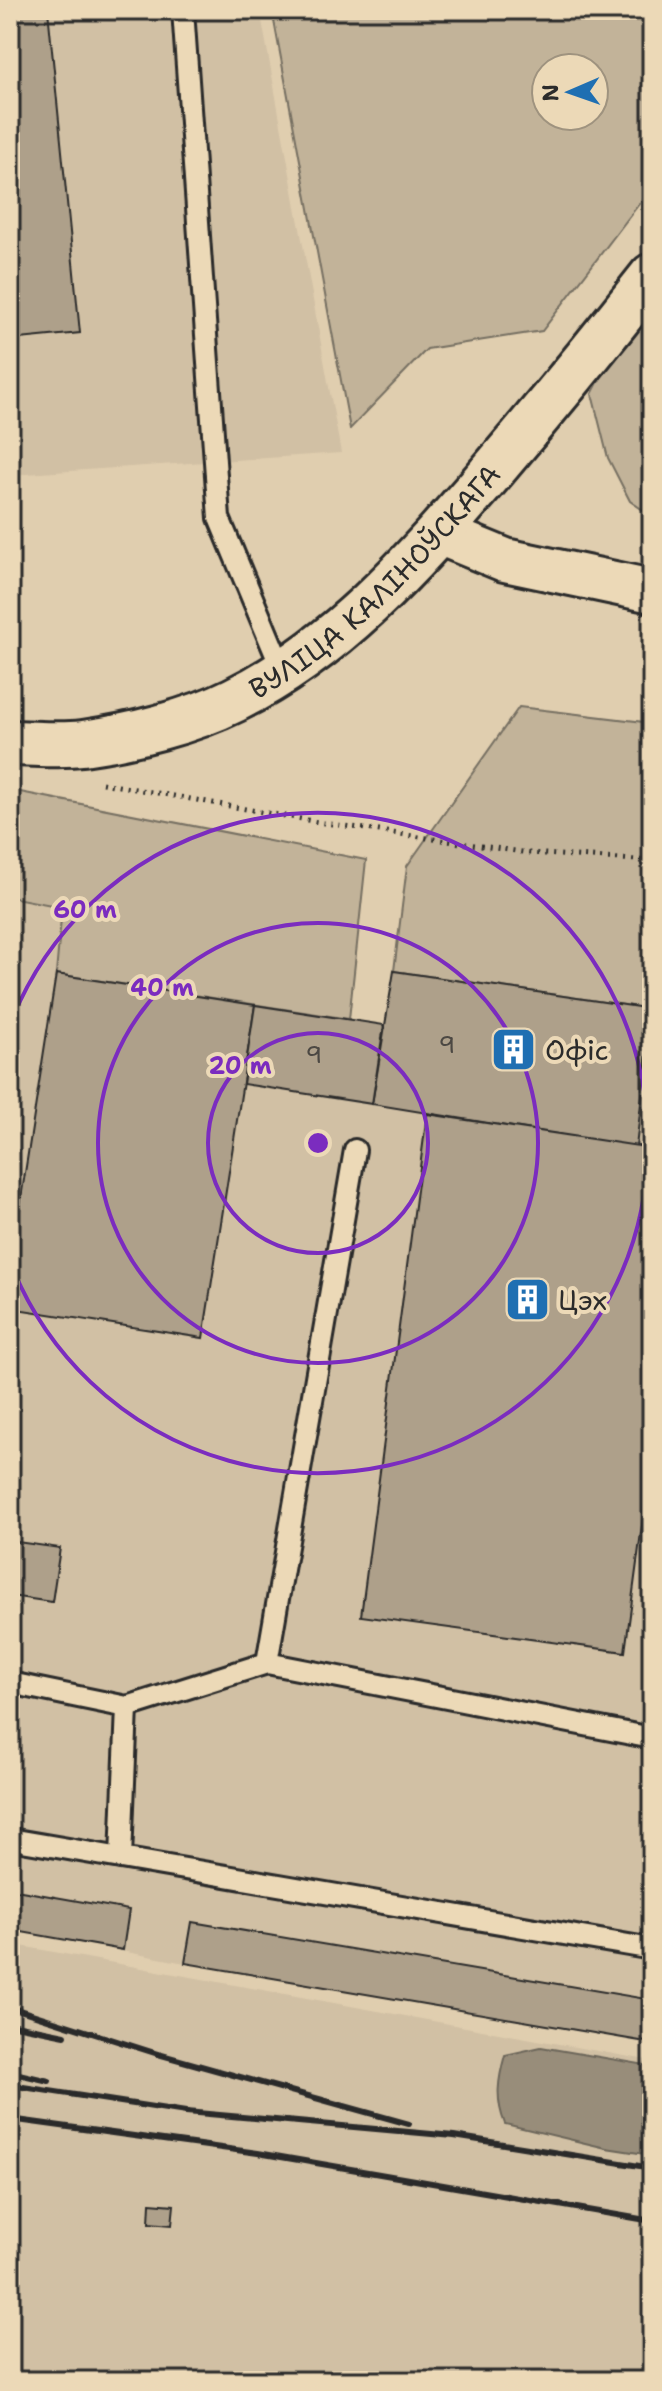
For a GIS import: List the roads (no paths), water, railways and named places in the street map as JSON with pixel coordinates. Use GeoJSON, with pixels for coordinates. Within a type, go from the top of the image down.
{"type":"FeatureCollection","features":[{"type":"Feature","properties":{"kind":"street","name":"ВУЛІЦА КАЛІНОЎСКАГА"},"geometry":{"type":"LineString","coordinates":[[10,743],[82,743],[190,718],[233,701],[283,672],[346,628],[439,533],[563,391],[652,276]]}},
{"type":"Feature","properties":{"kind":"street"},"geometry":{"type":"LineString","coordinates":[[439,533],[505,560],[652,591]]}},
{"type":"Feature","properties":{"kind":"lane"},"geometry":{"type":"LineString","coordinates":[[183,10],[219,518],[283,672]]}},
{"type":"Feature","properties":{"kind":"lane"},"geometry":{"type":"LineString","coordinates":[[267,1663],[355,1150]]}},
{"type":"Feature","properties":{"kind":"lane"},"geometry":{"type":"LineString","coordinates":[[10,1683],[127,1707],[267,1663],[652,1738]]}},
{"type":"Feature","properties":{"kind":"lane"},"geometry":{"type":"LineString","coordinates":[[121,1858],[127,1707]]}},
{"type":"Feature","properties":{"kind":"lane"},"geometry":{"type":"LineString","coordinates":[[10,1839],[652,1949]]}},
{"type":"Feature","properties":{"kind":"railway"},"geometry":{"type":"LineString","coordinates":[[10,2007],[158,2054],[409,2124]]}},
{"type":"Feature","properties":{"kind":"railway"},"geometry":{"type":"LineString","coordinates":[[10,2024],[65,2035]]}},
{"type":"Feature","properties":{"kind":"railway"},"geometry":{"type":"LineString","coordinates":[[10,2072],[49,2081]]}},
{"type":"Feature","properties":{"kind":"railway"},"geometry":{"type":"LineString","coordinates":[[10,2085],[186,2112],[454,2136],[652,2168]]}},
{"type":"Feature","properties":{"kind":"railway"},"geometry":{"type":"LineString","coordinates":[[10,2119],[258,2153],[652,2221]]}},
{"type":"Feature","properties":{"kind":"place","name":"Офіс"},"geometry":{"type":"Point","coordinates":[514,1050]}},
{"type":"Feature","properties":{"kind":"place","name":"Цэх"},"geometry":{"type":"Point","coordinates":[527,1300]}}]}
